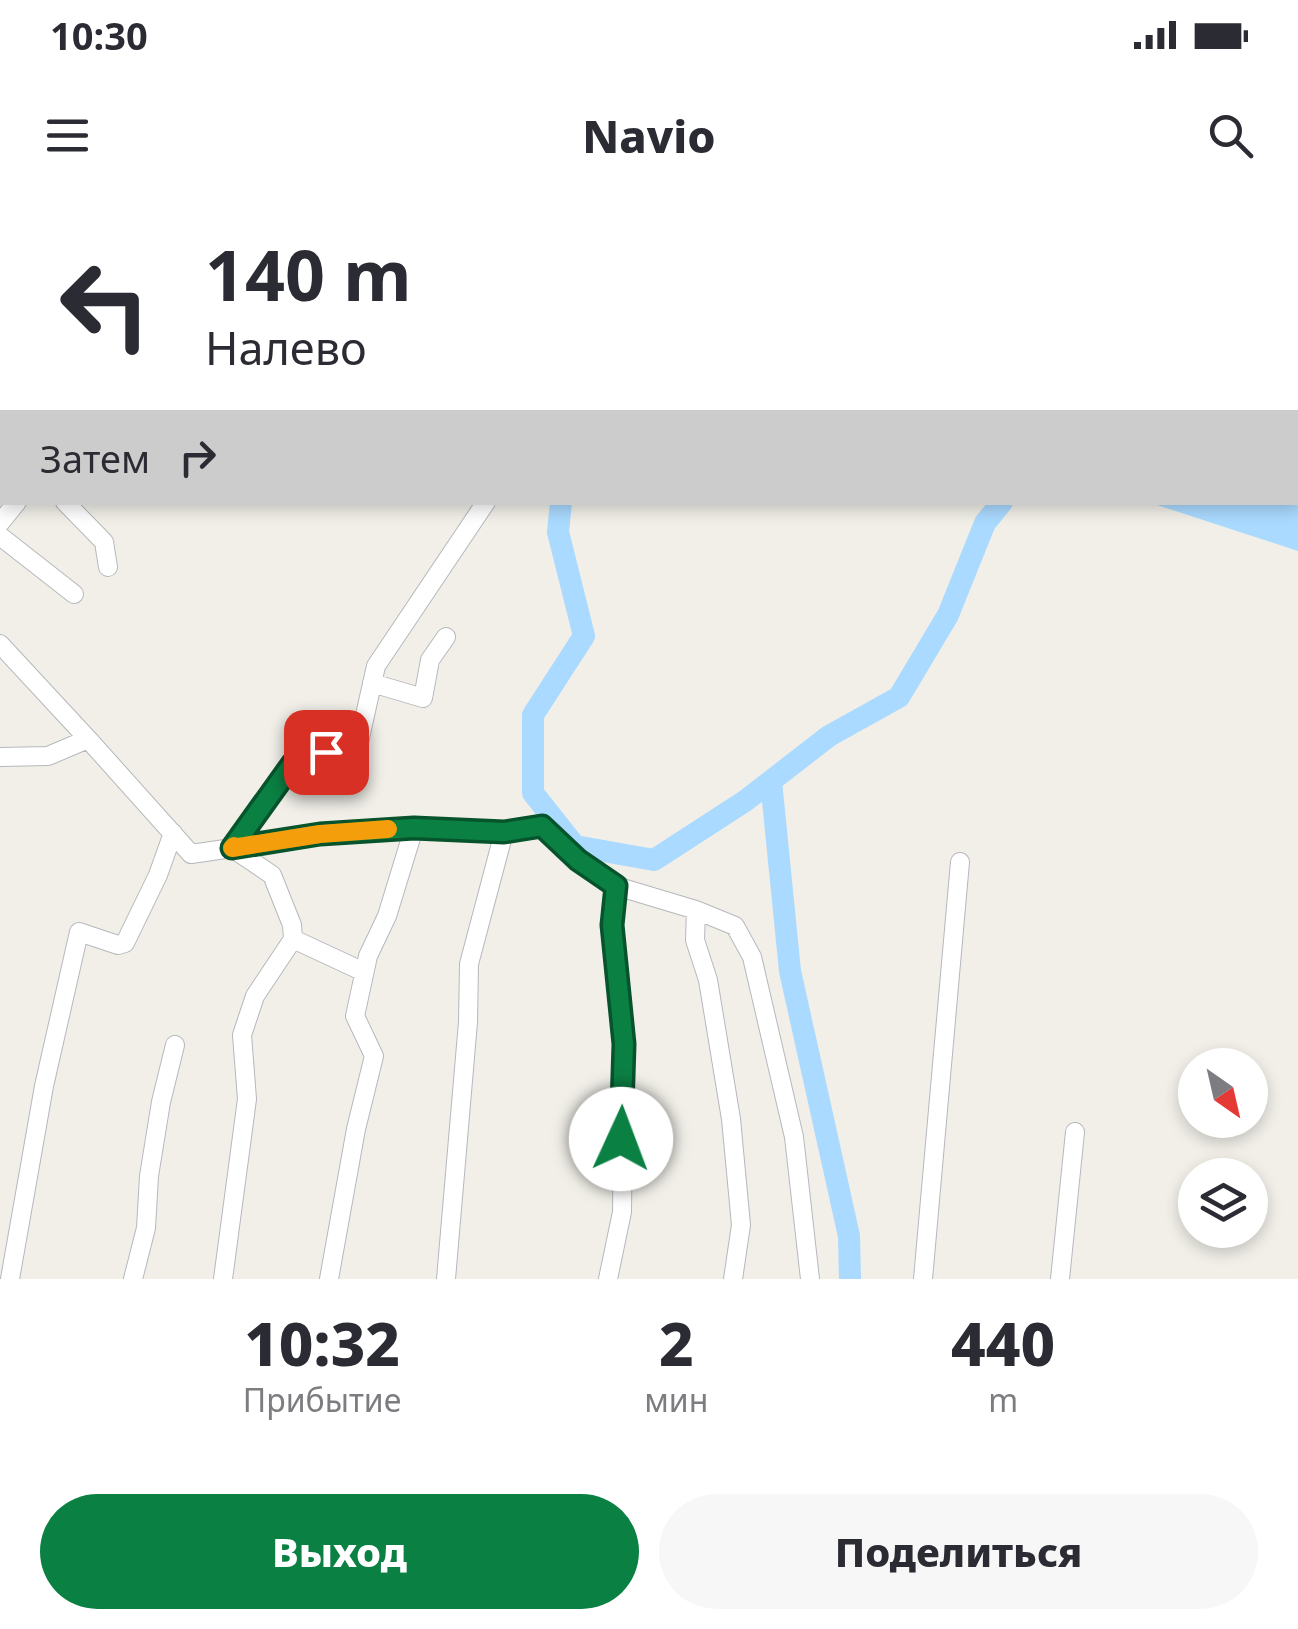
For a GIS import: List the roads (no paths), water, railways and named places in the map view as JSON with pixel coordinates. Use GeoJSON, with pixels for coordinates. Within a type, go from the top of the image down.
{"type":"FeatureCollection","features":[{"type":"Feature","properties":{"kind":"street"},"geometry":{"type":"LineString","coordinates":[[68,505],[104,542],[108,567]]}},
{"type":"Feature","properties":{"kind":"street"},"geometry":{"type":"LineString","coordinates":[[232,848],[293,763],[359,742],[376,666],[484,505]]}},
{"type":"Feature","properties":{"kind":"street"},"geometry":{"type":"LineString","coordinates":[[0,536],[74,594]]}},
{"type":"Feature","properties":{"kind":"street"},"geometry":{"type":"LineString","coordinates":[[372,683],[423,698],[430,660],[446,638]]}},
{"type":"Feature","properties":{"kind":"street"},"geometry":{"type":"LineString","coordinates":[[0,644],[191,854],[320,834],[414,828],[504,832],[542,826],[578,860],[616,886],[735,926],[752,957],[794,1137],[810,1279]]}},
{"type":"Feature","properties":{"kind":"street"},"geometry":{"type":"LineString","coordinates":[[0,758],[48,756],[88,739]]}},
{"type":"Feature","properties":{"kind":"street"},"geometry":{"type":"LineString","coordinates":[[329,1279],[356,1130],[374,1056],[355,1016],[368,956],[388,916],[414,828]]}},
{"type":"Feature","properties":{"kind":"street"},"geometry":{"type":"LineString","coordinates":[[446,1279],[468,1022],[469,964],[504,832]]}},
{"type":"Feature","properties":{"kind":"street"},"geometry":{"type":"LineString","coordinates":[[10,1279],[44,1086],[79,932],[125,944],[173,833]]}},
{"type":"Feature","properties":{"kind":"street"},"geometry":{"type":"LineString","coordinates":[[223,1279],[247,1099],[242,1036],[254,996],[292,939],[292,925],[272,875],[232,848]]}},
{"type":"Feature","properties":{"kind":"street"},"geometry":{"type":"LineString","coordinates":[[923,1279],[960,862]]}},
{"type":"Feature","properties":{"kind":"street"},"geometry":{"type":"LineString","coordinates":[[608,1279],[622,1212],[624,1044],[612,925],[616,886]]}},
{"type":"Feature","properties":{"kind":"street"},"geometry":{"type":"LineString","coordinates":[[696,910],[694,940],[708,980],[731,1119],[741,1225],[733,1279]]}},
{"type":"Feature","properties":{"kind":"street"},"geometry":{"type":"LineString","coordinates":[[292,939],[364,972]]}},
{"type":"Feature","properties":{"kind":"street"},"geometry":{"type":"LineString","coordinates":[[133,1279],[146,1228],[150,1176],[175,1045]]}},
{"type":"Feature","properties":{"kind":"street"},"geometry":{"type":"LineString","coordinates":[[1060,1279],[1074,1132]]}},
{"type":"Feature","properties":{"kind":"water"},"geometry":{"type":"Polygon","coordinates":[[[1157,505],[1298,505],[1298,551],[1157,505]]]}},
{"type":"Feature","properties":{"kind":"waterway"},"geometry":{"type":"LineString","coordinates":[[561,505],[558,532],[584,636],[533,715],[533,793],[575,846],[654,860],[745,801],[829,736],[899,697],[948,615],[985,523],[1000,505]]}},
{"type":"Feature","properties":{"kind":"waterway"},"geometry":{"type":"LineString","coordinates":[[771,781],[790,971],[849,1236],[850,1279]]}}]}
